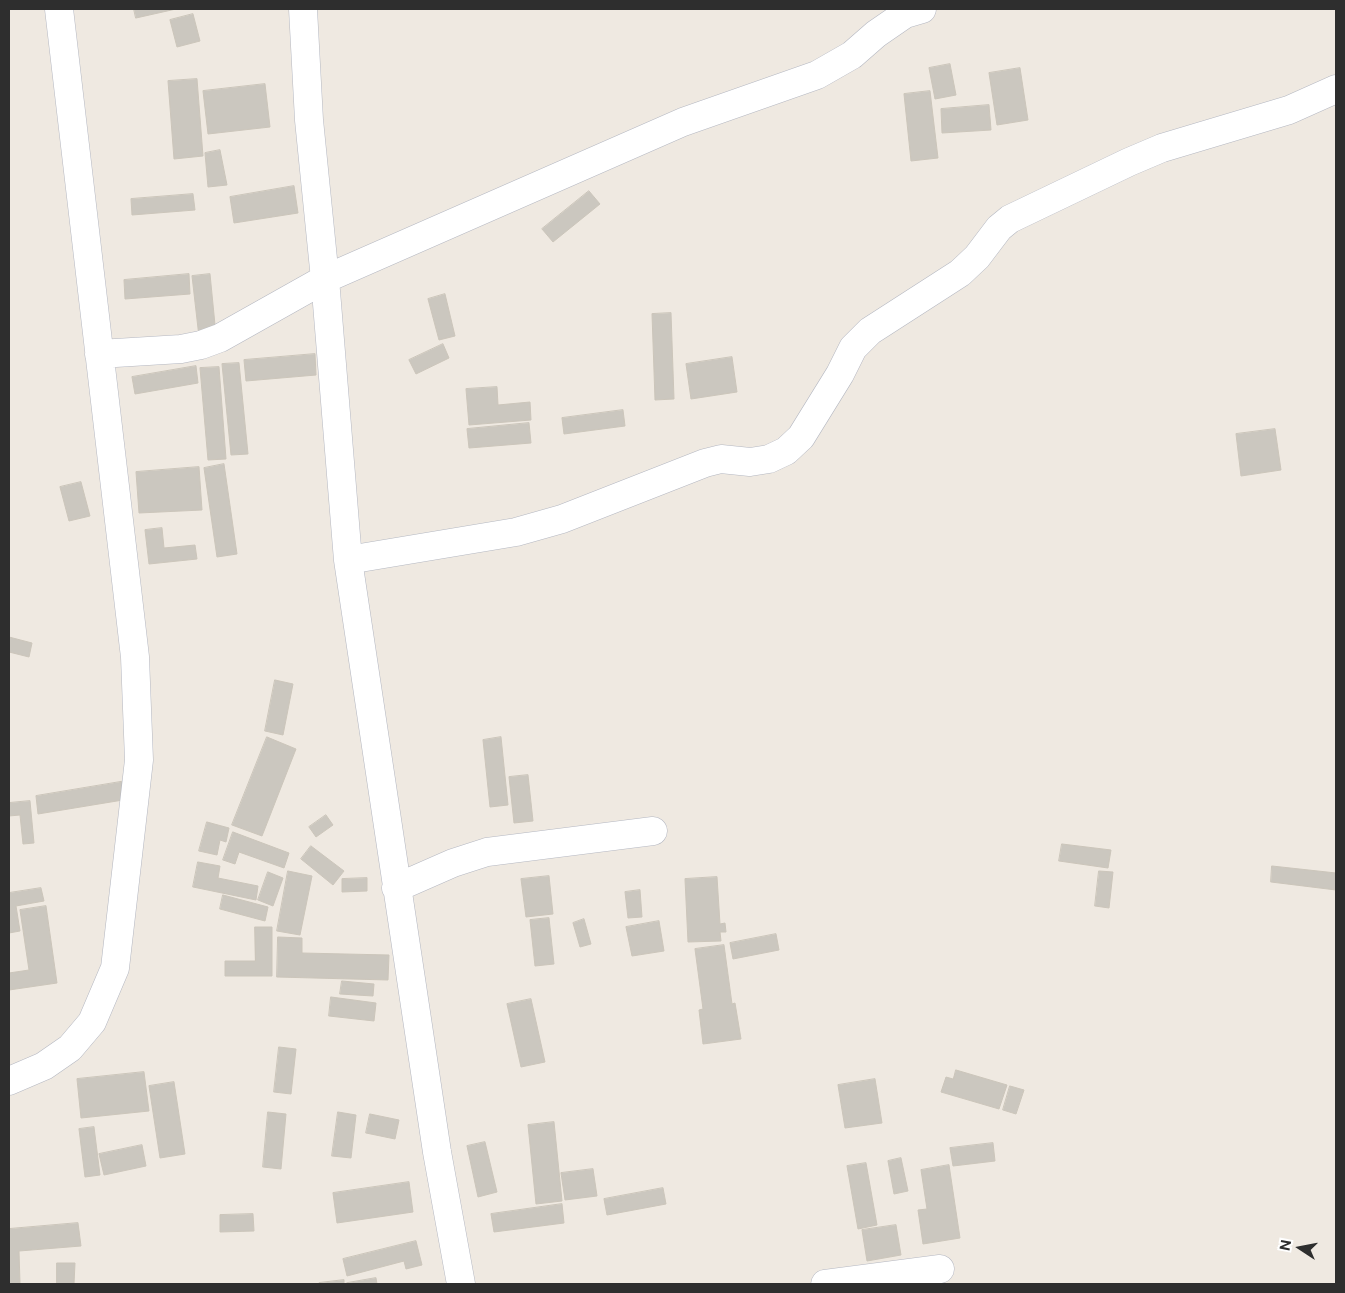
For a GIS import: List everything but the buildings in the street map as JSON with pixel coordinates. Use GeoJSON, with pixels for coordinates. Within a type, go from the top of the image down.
{"type":"FeatureCollection","features":[{"type":"Feature","properties":{"kind":"street"},"geometry":{"type":"LineString","coordinates":[[9,1081],[44,1066],[70,1048],[92,1022],[115,968],[139,760],[135,657],[59,9]]}},
{"type":"Feature","properties":{"kind":"street"},"geometry":{"type":"LineString","coordinates":[[303,9],[308,73],[309,120],[325,279],[348,560],[437,1152],[461,1284]]}},
{"type":"Feature","properties":{"kind":"street"},"geometry":{"type":"LineString","coordinates":[[99,354],[181,349],[201,345],[220,338],[325,279],[683,122],[817,75],[852,55],[876,34],[905,14],[922,9]]}},
{"type":"Feature","properties":{"kind":"street"},"geometry":{"type":"LineString","coordinates":[[348,560],[516,532],[562,519],[705,463],[721,459],[750,462],[769,459],[786,451],[801,437],[840,374],[853,348],[870,331],[960,273],[977,257],[999,228],[1010,219],[1128,162],[1162,148],[1289,110],[1336,89]]}},
{"type":"Feature","properties":{"kind":"street"},"geometry":{"type":"LineString","coordinates":[[396,888],[453,863],[487,852],[653,831]]}},
{"type":"Feature","properties":{"kind":"street"},"geometry":{"type":"LineString","coordinates":[[825,1284],[940,1269]]}}]}
